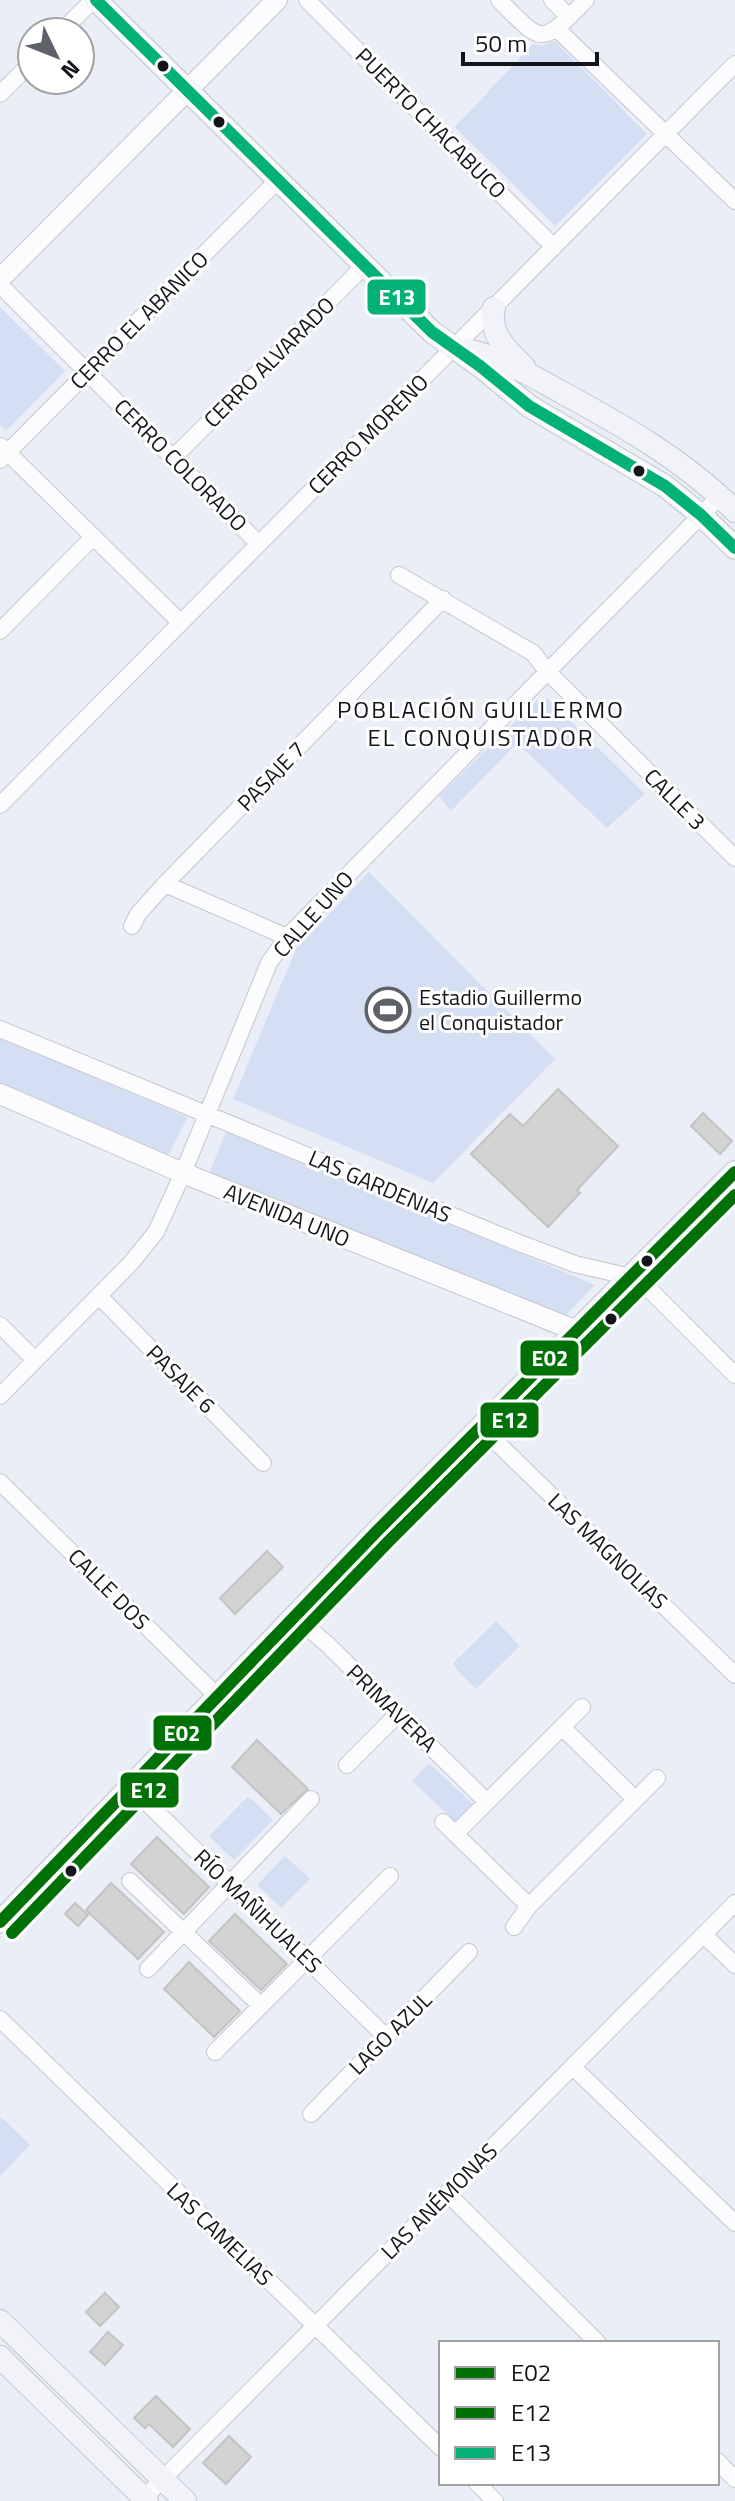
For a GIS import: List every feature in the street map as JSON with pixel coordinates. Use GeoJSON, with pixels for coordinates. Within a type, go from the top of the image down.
{"type":"FeatureCollection","features":[{"type":"Feature","properties":{"kind":"main road"},"geometry":{"type":"LineString","coordinates":[[94,0],[432,332],[529,406],[645,472],[701,515],[735,548]]}},
{"type":"Feature","properties":{"kind":"main road"},"geometry":{"type":"LineString","coordinates":[[494,308],[492,320],[495,335],[533,377]]}},
{"type":"Feature","properties":{"kind":"main road"},"geometry":{"type":"LineString","coordinates":[[454,348],[490,356],[648,440],[727,503]]}},
{"type":"Feature","properties":{"kind":"main road"},"geometry":{"type":"LineString","coordinates":[[0,1922],[217,1696],[735,1172]]}},
{"type":"Feature","properties":{"kind":"main road"},"geometry":{"type":"LineString","coordinates":[[0,2321],[185,2501]]}},
{"type":"Feature","properties":{"kind":"main road"},"geometry":{"type":"LineString","coordinates":[[0,2357],[144,2500]]}},
{"type":"Feature","properties":{"kind":"street"},"geometry":{"type":"LineString","coordinates":[[78,16],[94,0]]}},
{"type":"Feature","properties":{"kind":"street","name":"PUERTO CHACABUCO"},"geometry":{"type":"LineString","coordinates":[[307,0],[554,247]]}},
{"type":"Feature","properties":{"kind":"street"},"geometry":{"type":"LineString","coordinates":[[499,0],[533,33],[544,36],[557,29],[586,0]]}},
{"type":"Feature","properties":{"kind":"street"},"geometry":{"type":"LineString","coordinates":[[552,0],[569,17]]}},
{"type":"Feature","properties":{"kind":"street"},"geometry":{"type":"LineString","coordinates":[[0,282],[187,91],[268,3]]}},
{"type":"Feature","properties":{"kind":"street"},"geometry":{"type":"LineString","coordinates":[[557,29],[735,201]]}},
{"type":"Feature","properties":{"kind":"street","name":"CERRO MORENO"},"geometry":{"type":"LineString","coordinates":[[0,805],[735,64]]}},
{"type":"Feature","properties":{"kind":"street"},"geometry":{"type":"LineString","coordinates":[[0,94],[16,78]]}},
{"type":"Feature","properties":{"kind":"street","name":"CERRO EL ABANICO"},"geometry":{"type":"LineString","coordinates":[[2,452],[87,372],[278,180]]}},
{"type":"Feature","properties":{"kind":"street","name":"CERRO ALVARADO"},"geometry":{"type":"LineString","coordinates":[[173,458],[364,266]]}},
{"type":"Feature","properties":{"kind":"street","name":"CERRO COLORADO"},"geometry":{"type":"LineString","coordinates":[[0,282],[259,544]]}},
{"type":"Feature","properties":{"kind":"street"},"geometry":{"type":"LineString","coordinates":[[2,452],[181,623]]}},
{"type":"Feature","properties":{"kind":"street","name":"CALLE UNO"},"geometry":{"type":"LineString","coordinates":[[0,1396],[148,1243],[183,1173],[269,963],[287,937],[701,515],[727,503]]}},
{"type":"Feature","properties":{"kind":"street"},"geometry":{"type":"LineString","coordinates":[[0,631],[93,537]]}},
{"type":"Feature","properties":{"kind":"street","name":"CALLE 3"},"geometry":{"type":"LineString","coordinates":[[399,575],[524,645],[735,858]]}},
{"type":"Feature","properties":{"kind":"street","name":"PASAJE 7"},"geometry":{"type":"LineString","coordinates":[[132,926],[138,914],[165,884],[443,599]]}},
{"type":"Feature","properties":{"kind":"street"},"geometry":{"type":"LineString","coordinates":[[165,884],[287,937]]}},
{"type":"Feature","properties":{"kind":"street","name":"LAS GARDENIAS"},"geometry":{"type":"LineString","coordinates":[[0,1029],[546,1254],[631,1277],[647,1287],[735,1375]]}},
{"type":"Feature","properties":{"kind":"street","name":"AVENIDA UNO"},"geometry":{"type":"LineString","coordinates":[[0,1094],[183,1173],[577,1331]]}},
{"type":"Feature","properties":{"kind":"street","name":"PASAJE 6"},"geometry":{"type":"LineString","coordinates":[[99,1296],[263,1463]]}},
{"type":"Feature","properties":{"kind":"street"},"geometry":{"type":"LineString","coordinates":[[0,1325],[35,1360]]}},
{"type":"Feature","properties":{"kind":"street","name":"LAS MAGNOLIAS"},"geometry":{"type":"LineString","coordinates":[[481,1427],[735,1675]]}},
{"type":"Feature","properties":{"kind":"street","name":"CALLE DOS"},"geometry":{"type":"LineString","coordinates":[[0,1482],[217,1696]]}},
{"type":"Feature","properties":{"kind":"street","name":"PRIMAVERA"},"geometry":{"type":"LineString","coordinates":[[295,1617],[326,1643],[487,1802]]}},
{"type":"Feature","properties":{"kind":"street"},"geometry":{"type":"LineString","coordinates":[[529,1906],[449,1828],[487,1802],[582,1707]]}},
{"type":"Feature","properties":{"kind":"street"},"geometry":{"type":"LineString","coordinates":[[347,1765],[398,1714]]}},
{"type":"Feature","properties":{"kind":"street"},"geometry":{"type":"LineString","coordinates":[[562,1727],[635,1799]]}},
{"type":"Feature","properties":{"kind":"street"},"geometry":{"type":"LineString","coordinates":[[514,1927],[529,1906],[657,1778]]}},
{"type":"Feature","properties":{"kind":"street","name":"RÍO MAÑIHUALES"},"geometry":{"type":"LineString","coordinates":[[130,1786],[386,2037]]}},
{"type":"Feature","properties":{"kind":"street"},"geometry":{"type":"LineString","coordinates":[[148,1969],[311,1799]]}},
{"type":"Feature","properties":{"kind":"street"},"geometry":{"type":"LineString","coordinates":[[215,2052],[390,1876]]}},
{"type":"Feature","properties":{"kind":"street"},"geometry":{"type":"LineString","coordinates":[[130,1881],[261,2006]]}},
{"type":"Feature","properties":{"kind":"street","name":"LAS ANÉMONAS"},"geometry":{"type":"LineString","coordinates":[[144,2500],[735,1903]]}},
{"type":"Feature","properties":{"kind":"street"},"geometry":{"type":"LineString","coordinates":[[704,1935],[735,1965]]}},
{"type":"Feature","properties":{"kind":"street","name":"LAGO AZUL"},"geometry":{"type":"LineString","coordinates":[[311,2114],[469,1952]]}},
{"type":"Feature","properties":{"kind":"street","name":"LAS CAMELIAS"},"geometry":{"type":"LineString","coordinates":[[0,2019],[439,2446]]}},
{"type":"Feature","properties":{"kind":"street"},"geometry":{"type":"LineString","coordinates":[[573,2067],[735,2223]]}},
{"type":"Feature","properties":{"kind":"street"},"geometry":{"type":"LineString","coordinates":[[447,2193],[596,2341]]}},
{"type":"Feature","properties":{"kind":"street"},"geometry":{"type":"LineString","coordinates":[[719,2463],[735,2479]]}},
{"type":"Feature","properties":{"kind":"street"},"geometry":{"type":"LineString","coordinates":[[479,2485],[495,2501]]}},
{"type":"Feature","properties":{"kind":"shaded area"},"geometry":{"type":"Polygon","coordinates":[[[555,41],[647,134],[555,226],[455,127],[533,44],[542,46],[555,41]]]}},
{"type":"Feature","properties":{"kind":"shaded area"},"geometry":{"type":"Polygon","coordinates":[[[0,307],[65,371],[6,431],[0,425],[0,307]]]}},
{"type":"Feature","properties":{"kind":"shaded area"},"geometry":{"type":"Polygon","coordinates":[[[548,699],[645,794],[607,828],[517,743],[451,811],[439,796],[537,700],[548,699]]]}},
{"type":"Feature","properties":{"kind":"shaded area","name":"Estadio Guillermo el Conquistador"},"geometry":{"type":"Polygon","coordinates":[[[369,872],[555,1059],[433,1183],[233,1099],[296,949],[369,872]]]}},
{"type":"Feature","properties":{"kind":"shaded area"},"geometry":{"type":"Polygon","coordinates":[[[0,1038],[188,1117],[166,1159],[0,1085],[0,1038]]]}},
{"type":"Feature","properties":{"kind":"shaded area"},"geometry":{"type":"Polygon","coordinates":[[[227,1129],[595,1285],[564,1317],[208,1176],[227,1129]]]}},
{"type":"Feature","properties":{"kind":"shaded area"},"geometry":{"type":"Polygon","coordinates":[[[496,1621],[520,1646],[476,1689],[452,1664],[496,1621]]]}},
{"type":"Feature","properties":{"kind":"shaded area"},"geometry":{"type":"Polygon","coordinates":[[[429,1763],[476,1807],[459,1825],[412,1781],[429,1763]]]}},
{"type":"Feature","properties":{"kind":"shaded area"},"geometry":{"type":"Polygon","coordinates":[[[248,1796],[273,1820],[234,1860],[209,1836],[248,1796]]]}},
{"type":"Feature","properties":{"kind":"shaded area"},"geometry":{"type":"Polygon","coordinates":[[[285,1856],[310,1879],[281,1908],[257,1885],[285,1856]]]}},
{"type":"Feature","properties":{"kind":"shaded area"},"geometry":{"type":"Polygon","coordinates":[[[0,2116],[30,2145],[0,2176],[0,2116]]]}},
{"type":"Feature","properties":{"kind":"building"},"geometry":{"type":"Polygon","coordinates":[[[558,1089],[618,1146],[548,1227],[471,1154],[510,1114],[523,1126],[558,1089]]]}},
{"type":"Feature","properties":{"kind":"building"},"geometry":{"type":"Polygon","coordinates":[[[703,1113],[732,1141],[720,1154],[691,1126],[703,1113]]]}},
{"type":"Feature","properties":{"kind":"building"},"geometry":{"type":"Polygon","coordinates":[[[267,1551],[283,1567],[235,1614],[220,1598],[267,1551]]]}},
{"type":"Feature","properties":{"kind":"building"},"geometry":{"type":"Polygon","coordinates":[[[257,1740],[308,1789],[281,1814],[232,1767],[257,1740]]]}},
{"type":"Feature","properties":{"kind":"building"},"geometry":{"type":"Polygon","coordinates":[[[157,1837],[209,1887],[184,1914],[131,1864],[157,1837]]]}},
{"type":"Feature","properties":{"kind":"building"},"geometry":{"type":"Polygon","coordinates":[[[111,1883],[164,1932],[138,1959],[86,1910],[111,1883]]]}},
{"type":"Feature","properties":{"kind":"building"},"geometry":{"type":"Polygon","coordinates":[[[75,1903],[88,1915],[78,1926],[65,1914],[75,1903]]]}},
{"type":"Feature","properties":{"kind":"building"},"geometry":{"type":"Polygon","coordinates":[[[235,1914],[287,1964],[261,1990],[209,1941],[235,1914]]]}},
{"type":"Feature","properties":{"kind":"building"},"geometry":{"type":"Polygon","coordinates":[[[189,1962],[240,2011],[214,2037],[164,1989],[189,1962]]]}},
{"type":"Feature","properties":{"kind":"building"},"geometry":{"type":"Polygon","coordinates":[[[105,2293],[119,2307],[100,2326],[86,2312],[105,2293]]]}},
{"type":"Feature","properties":{"kind":"building"},"geometry":{"type":"Polygon","coordinates":[[[108,2332],[123,2345],[105,2365],[90,2352],[108,2332]]]}},
{"type":"Feature","properties":{"kind":"building"},"geometry":{"type":"Polygon","coordinates":[[[156,2396],[190,2429],[173,2447],[149,2424],[145,2428],[134,2418],[156,2396]]]}},
{"type":"Feature","properties":{"kind":"building"},"geometry":{"type":"Polygon","coordinates":[[[229,2436],[251,2457],[226,2484],[203,2463],[229,2436]]]}},
{"type":"Feature","properties":{"kind":"transit line","name":"E13"},"geometry":{"type":"LineString","coordinates":[[96,0],[432,332],[529,406],[665,486],[735,548]]}},
{"type":"Feature","properties":{"kind":"transit line","name":"E02"},"geometry":{"type":"LineString","coordinates":[[0,1922],[378,1530],[735,1172]]}},
{"type":"Feature","properties":{"kind":"transit line","name":"E12"},"geometry":{"type":"LineString","coordinates":[[12,1933],[389,1541],[735,1195]]}},
{"type":"Feature","properties":{"kind":"place","name":"Estadio Guillermo el Conquistador"},"geometry":{"type":"Point","coordinates":[388,1010]}},
{"type":"Feature","properties":{"kind":"district","name":"POBLACIÓN GUILLERMO EL CONQUISTADOR"},"geometry":{"type":"Point","coordinates":[481,723]}}]}
